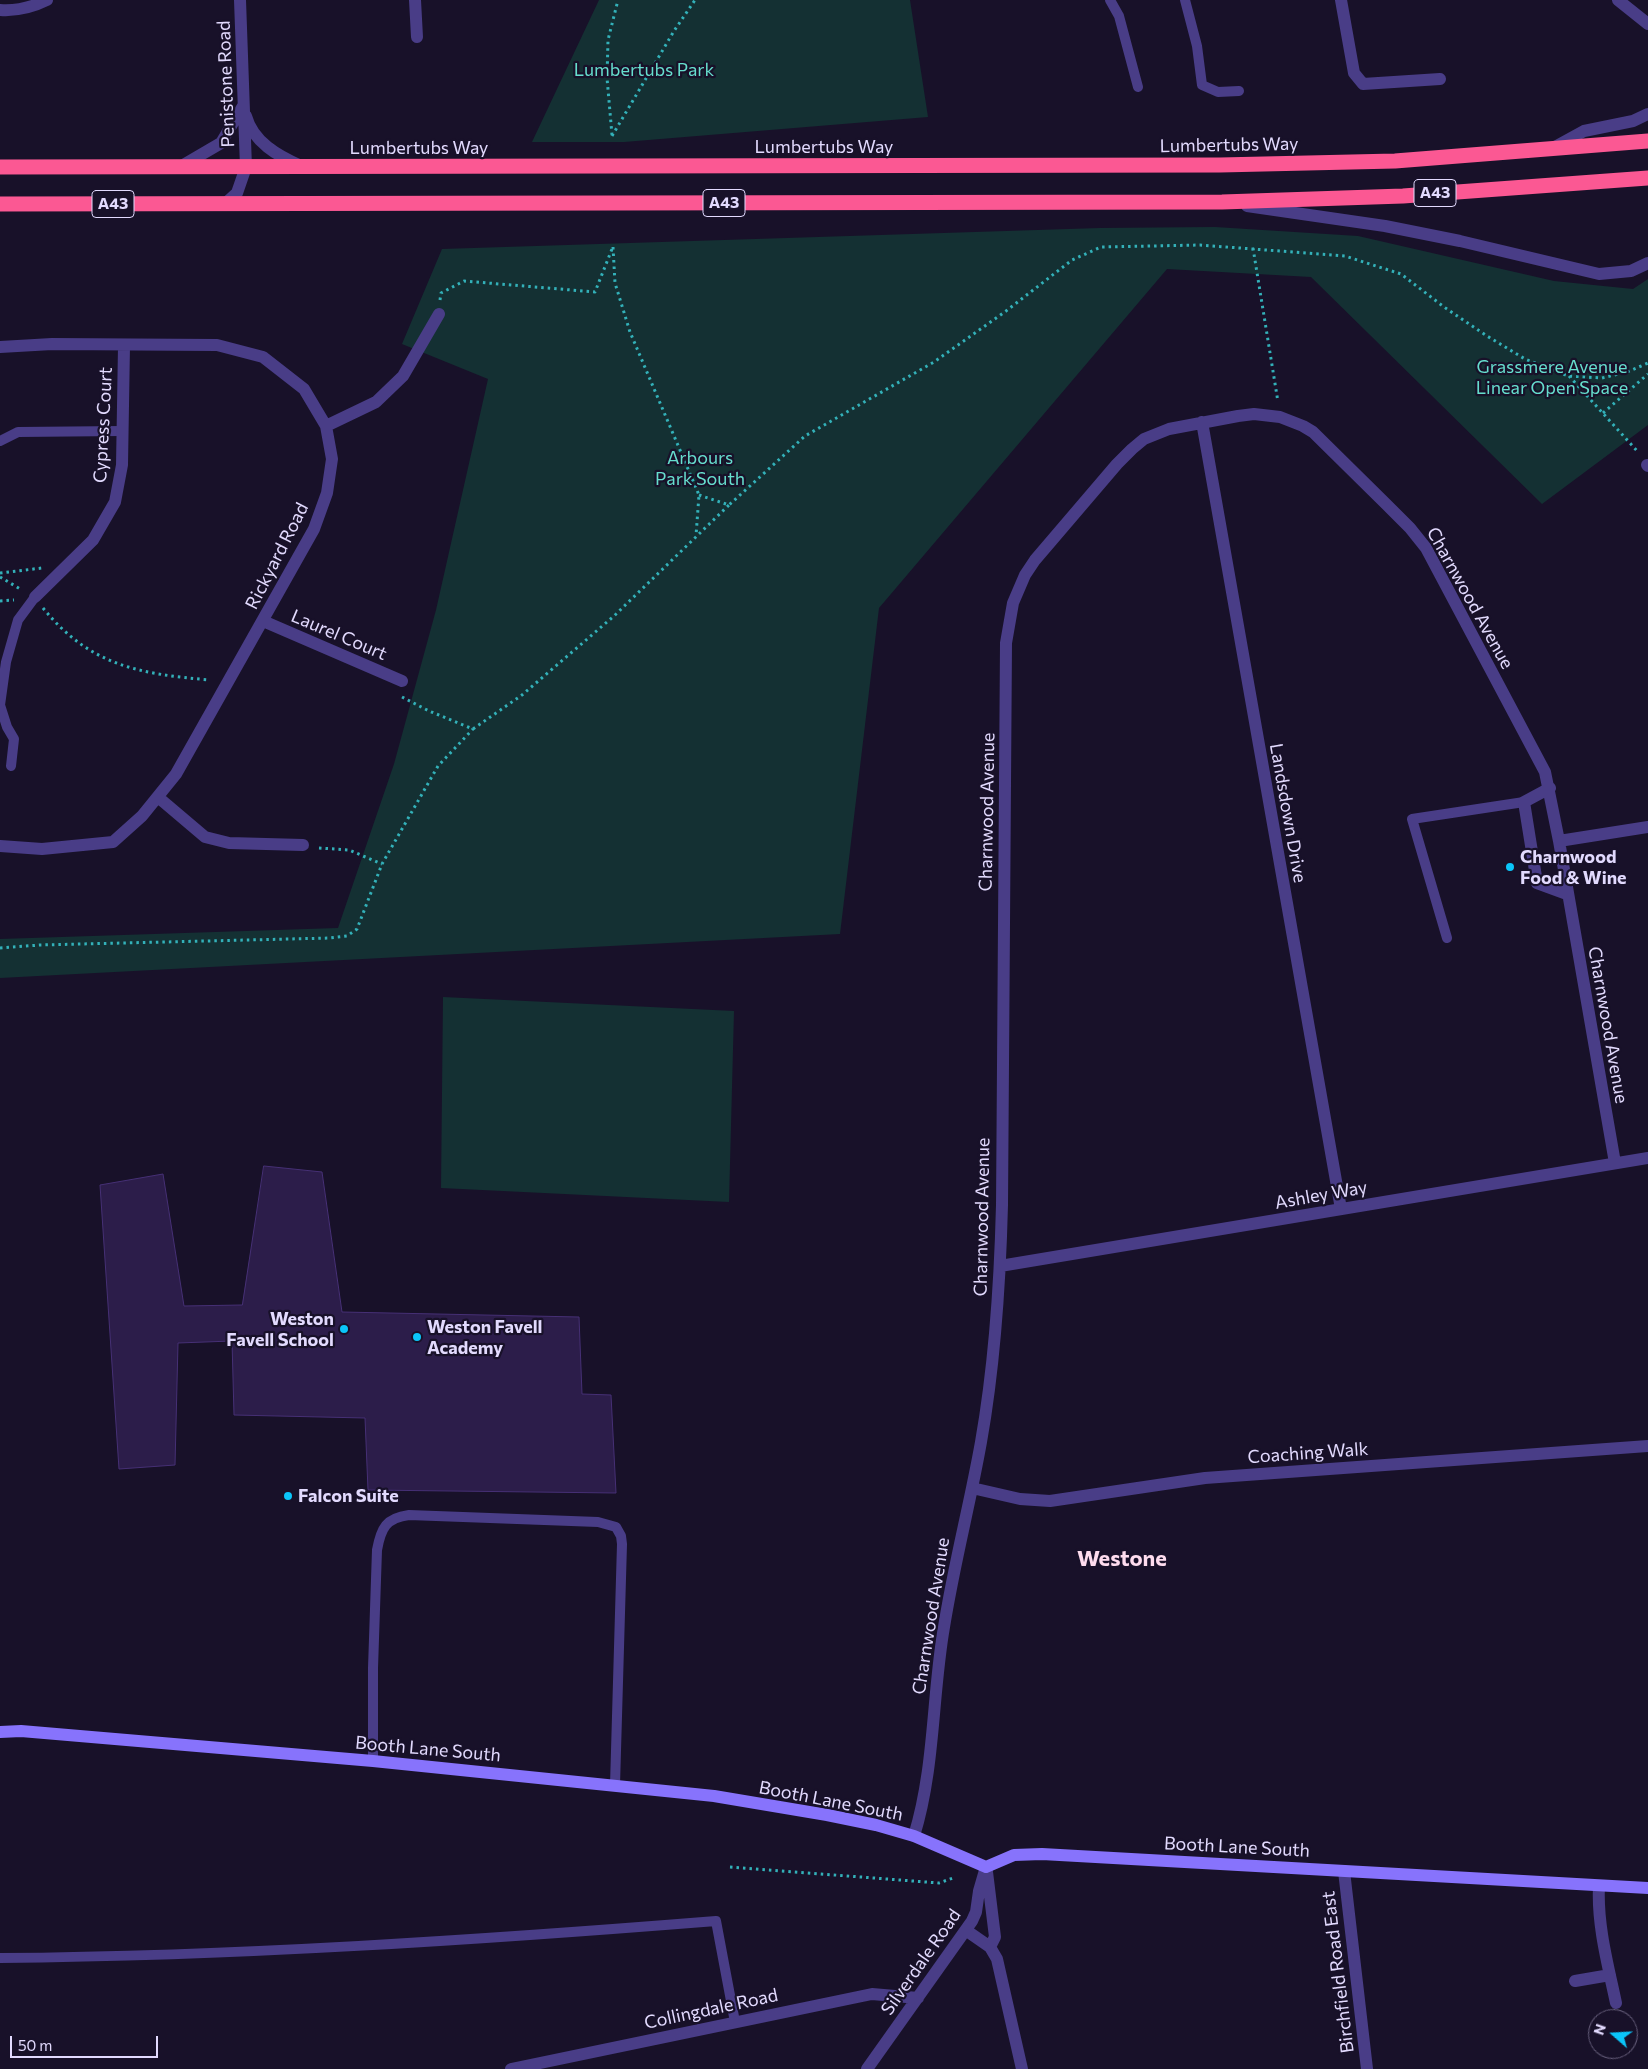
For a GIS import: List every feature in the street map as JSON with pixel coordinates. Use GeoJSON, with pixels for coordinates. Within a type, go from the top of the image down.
{"type":"FeatureCollection","features":[{"type":"Feature","properties":{"kind":"highway","name":"Lumbertubs Way"},"geometry":{"type":"LineString","coordinates":[[0,167],[1220,165],[1395,161],[1648,141]]}},
{"type":"Feature","properties":{"kind":"highway","name":"A43"},"geometry":{"type":"LineString","coordinates":[[0,204],[1222,202],[1403,196],[1648,178]]}},
{"type":"Feature","properties":{"kind":"street"},"geometry":{"type":"LineString","coordinates":[[0,10],[37,4],[46,0]]}},
{"type":"Feature","properties":{"kind":"street","name":"Penistone Road"},"geometry":{"type":"LineString","coordinates":[[240,0],[246,167]]}},
{"type":"Feature","properties":{"kind":"street"},"geometry":{"type":"LineString","coordinates":[[415,0],[417,37]]}},
{"type":"Feature","properties":{"kind":"street"},"geometry":{"type":"LineString","coordinates":[[1341,0],[1354,73],[1364,84],[1440,78]]}},
{"type":"Feature","properties":{"kind":"street"},"geometry":{"type":"LineString","coordinates":[[1618,0],[1648,24]]}},
{"type":"Feature","properties":{"kind":"street"},"geometry":{"type":"LineString","coordinates":[[244,106],[248,124],[263,143],[281,157],[302,167]]}},
{"type":"Feature","properties":{"kind":"street"},"geometry":{"type":"LineString","coordinates":[[180,167],[221,143],[244,106]]}},
{"type":"Feature","properties":{"kind":"street"},"geometry":{"type":"LineString","coordinates":[[1548,150],[1584,131],[1632,121],[1648,114]]}},
{"type":"Feature","properties":{"kind":"street"},"geometry":{"type":"LineString","coordinates":[[226,203],[237,193],[246,167]]}},
{"type":"Feature","properties":{"kind":"street"},"geometry":{"type":"LineString","coordinates":[[1222,202],[1385,226],[1460,241],[1599,274],[1631,271],[1648,263]]}},
{"type":"Feature","properties":{"kind":"street"},"geometry":{"type":"LineString","coordinates":[[326,426],[376,402],[403,376],[439,314]]}},
{"type":"Feature","properties":{"kind":"street","name":"Rickyard Road"},"geometry":{"type":"LineString","coordinates":[[0,347],[52,344],[124,346],[217,345],[263,357],[304,389],[326,426],[332,459],[327,493],[314,529],[176,774],[159,798],[113,842],[42,849],[0,846]]}},
{"type":"Feature","properties":{"kind":"street","name":"Cypress Court"},"geometry":{"type":"LineString","coordinates":[[35,598],[93,540],[114,502],[122,464],[124,346]]}},
{"type":"Feature","properties":{"kind":"street","name":"Charnwood Avenue"},"geometry":{"type":"LineString","coordinates":[[914,1836],[922,1809],[928,1777],[943,1629],[955,1563],[972,1488],[991,1373],[1000,1266],[1006,642],[1013,603],[1025,576],[1036,560],[1117,464],[1132,449],[1157,433],[1202,422],[1254,414],[1280,417],[1313,432],[1410,528],[1426,548],[1546,772],[1615,1163]]}},
{"type":"Feature","properties":{"kind":"street","name":"Landsdown Drive"},"geometry":{"type":"LineString","coordinates":[[1202,422],[1341,1209]]}},
{"type":"Feature","properties":{"kind":"street","name":"Laurel Court"},"geometry":{"type":"LineString","coordinates":[[263,621],[402,681]]}},
{"type":"Feature","properties":{"kind":"street"},"geometry":{"type":"LineString","coordinates":[[1550,788],[1524,802],[1537,883],[1567,894]]}},
{"type":"Feature","properties":{"kind":"street"},"geometry":{"type":"LineString","coordinates":[[159,798],[205,837],[229,843],[303,845]]}},
{"type":"Feature","properties":{"kind":"street"},"geometry":{"type":"LineString","coordinates":[[1559,841],[1648,827]]}},
{"type":"Feature","properties":{"kind":"street","name":"Ashley Way"},"geometry":{"type":"LineString","coordinates":[[1000,1266],[1648,1158]]}},
{"type":"Feature","properties":{"kind":"street","name":"Coaching Walk"},"geometry":{"type":"LineString","coordinates":[[972,1488],[1020,1498],[1050,1501],[1205,1478],[1648,1446]]}},
{"type":"Feature","properties":{"kind":"street","name":"Booth Lane South"},"geometry":{"type":"LineString","coordinates":[[0,1732],[21,1731],[373,1761],[615,1784],[714,1796],[827,1815],[914,1836],[986,1867],[1014,1855],[1042,1854],[1648,1888]]}},
{"type":"Feature","properties":{"kind":"street"},"geometry":{"type":"LineString","coordinates":[[986,1867],[995,1937],[990,1947]]}},
{"type":"Feature","properties":{"kind":"street","name":"Silverdale Road"},"geometry":{"type":"LineString","coordinates":[[867,2069],[966,1930],[976,1912],[979,1891],[986,1867]]}},
{"type":"Feature","properties":{"kind":"street","name":"Birchfield Road East"},"geometry":{"type":"LineString","coordinates":[[1344,1871],[1367,2069]]}},
{"type":"Feature","properties":{"kind":"street"},"geometry":{"type":"LineString","coordinates":[[1599,1886],[1598,1905],[1616,2003]]}},
{"type":"Feature","properties":{"kind":"street"},"geometry":{"type":"LineString","coordinates":[[966,1930],[990,1947],[1001,1976],[1022,2069]]}},
{"type":"Feature","properties":{"kind":"street"},"geometry":{"type":"LineString","coordinates":[[1575,1981],[1610,1975]]}},
{"type":"Feature","properties":{"kind":"street","name":"Collingdale Road"},"geometry":{"type":"LineString","coordinates":[[511,2069],[872,1994],[918,1998]]}},
{"type":"Feature","properties":{"kind":"lane"},"geometry":{"type":"LineString","coordinates":[[1110,0],[1119,16],[1138,86]]}},
{"type":"Feature","properties":{"kind":"lane"},"geometry":{"type":"LineString","coordinates":[[1185,0],[1197,46],[1202,85],[1218,92],[1239,91]]}},
{"type":"Feature","properties":{"kind":"lane"},"geometry":{"type":"LineString","coordinates":[[0,441],[18,432],[122,431]]}},
{"type":"Feature","properties":{"kind":"lane"},"geometry":{"type":"LineString","coordinates":[[11,766],[14,739],[7,727],[0,705],[6,662],[18,620],[35,598]]}},
{"type":"Feature","properties":{"kind":"lane"},"geometry":{"type":"LineString","coordinates":[[1447,938],[1412,819],[1524,802]]}},
{"type":"Feature","properties":{"kind":"lane"},"geometry":{"type":"LineString","coordinates":[[373,1761],[373,1668],[377,1550],[385,1526],[393,1519],[409,1515],[598,1522],[616,1527],[622,1544],[615,1784]]}},
{"type":"Feature","properties":{"kind":"lane"},"geometry":{"type":"LineString","coordinates":[[0,1958],[149,1956],[507,1938],[716,1921],[735,2022]]}},
{"type":"Feature","properties":{"kind":"path"},"geometry":{"type":"LineString","coordinates":[[618,0],[608,40],[607,78],[612,136],[674,31],[695,0]]}},
{"type":"Feature","properties":{"kind":"path"},"geometry":{"type":"LineString","coordinates":[[0,948],[40,945],[330,938],[347,936],[357,929],[382,864],[438,766],[473,729],[522,695],[614,616],[696,536],[805,436],[934,362],[1006,311],[1072,260],[1101,247],[1200,245],[1345,256],[1402,274],[1444,307],[1525,359],[1568,376],[1602,378],[1627,372],[1648,363]]}},
{"type":"Feature","properties":{"kind":"path"},"geometry":{"type":"LineString","coordinates":[[439,314],[441,293],[464,281],[595,292],[613,247],[615,283],[630,332],[699,495],[696,536]]}},
{"type":"Feature","properties":{"kind":"path"},"geometry":{"type":"LineString","coordinates":[[1253,248],[1280,417]]}},
{"type":"Feature","properties":{"kind":"path"},"geometry":{"type":"LineString","coordinates":[[1603,413],[1648,374]]}},
{"type":"Feature","properties":{"kind":"path"},"geometry":{"type":"LineString","coordinates":[[1568,376],[1635,446],[1648,465]]}},
{"type":"Feature","properties":{"kind":"path"},"geometry":{"type":"LineString","coordinates":[[699,495],[729,505]]}},
{"type":"Feature","properties":{"kind":"path"},"geometry":{"type":"LineString","coordinates":[[0,573],[69,564]]}},
{"type":"Feature","properties":{"kind":"path"},"geometry":{"type":"LineString","coordinates":[[35,598],[59,628],[94,653],[127,668],[165,676],[229,682]]}},
{"type":"Feature","properties":{"kind":"path"},"geometry":{"type":"LineString","coordinates":[[402,681],[401,696],[429,711],[473,729]]}},
{"type":"Feature","properties":{"kind":"path"},"geometry":{"type":"LineString","coordinates":[[303,845],[349,850],[382,864]]}},
{"type":"Feature","properties":{"kind":"path"},"geometry":{"type":"LineString","coordinates":[[730,1867],[939,1883],[953,1878]]}},
{"type":"Feature","properties":{"kind":"green space","name":"Lumbertubs Park"},"geometry":{"type":"Polygon","coordinates":[[[599,0],[910,0],[928,117],[624,142],[532,142],[599,0]]]}},
{"type":"Feature","properties":{"kind":"green space","name":"Arbours Park South"},"geometry":{"type":"Polygon","coordinates":[[[1215,227],[1358,236],[1554,281],[1633,289],[1648,279],[1648,425],[1542,504],[1311,277],[1167,269],[879,608],[840,934],[0,978],[0,939],[338,928],[394,764],[436,610],[488,379],[402,344],[442,249],[1100,228],[1215,227]]]}},
{"type":"Feature","properties":{"kind":"green space"},"geometry":{"type":"Polygon","coordinates":[[[443,997],[734,1011],[729,1202],[441,1188],[443,997]]]}},
{"type":"Feature","properties":{"kind":"building","name":"Weston Favell School"},"geometry":{"type":"Polygon","coordinates":[[[264,1166],[322,1172],[342,1312],[579,1317],[582,1394],[611,1395],[616,1493],[368,1490],[365,1418],[234,1415],[232,1341],[178,1343],[175,1465],[119,1469],[100,1185],[163,1174],[184,1306],[242,1305],[264,1166]]]}},
{"type":"Feature","properties":{"kind":"place","name":"Charnwood Food & Wine"},"geometry":{"type":"Point","coordinates":[1510,867]}},
{"type":"Feature","properties":{"kind":"place","name":"Weston Favell School"},"geometry":{"type":"Point","coordinates":[344,1329]}},
{"type":"Feature","properties":{"kind":"place","name":"Weston Favell Academy"},"geometry":{"type":"Point","coordinates":[417,1337]}},
{"type":"Feature","properties":{"kind":"place","name":"Falcon Suite"},"geometry":{"type":"Point","coordinates":[288,1496]}},
{"type":"Feature","properties":{"kind":"district","name":"Westone"},"geometry":{"type":"Point","coordinates":[1122,1559]}},
{"type":"Feature","properties":{"kind":"park label","name":"Grassmere Avenue Linear Open Space"},"geometry":{"type":"Point","coordinates":[1552,377]}}]}
